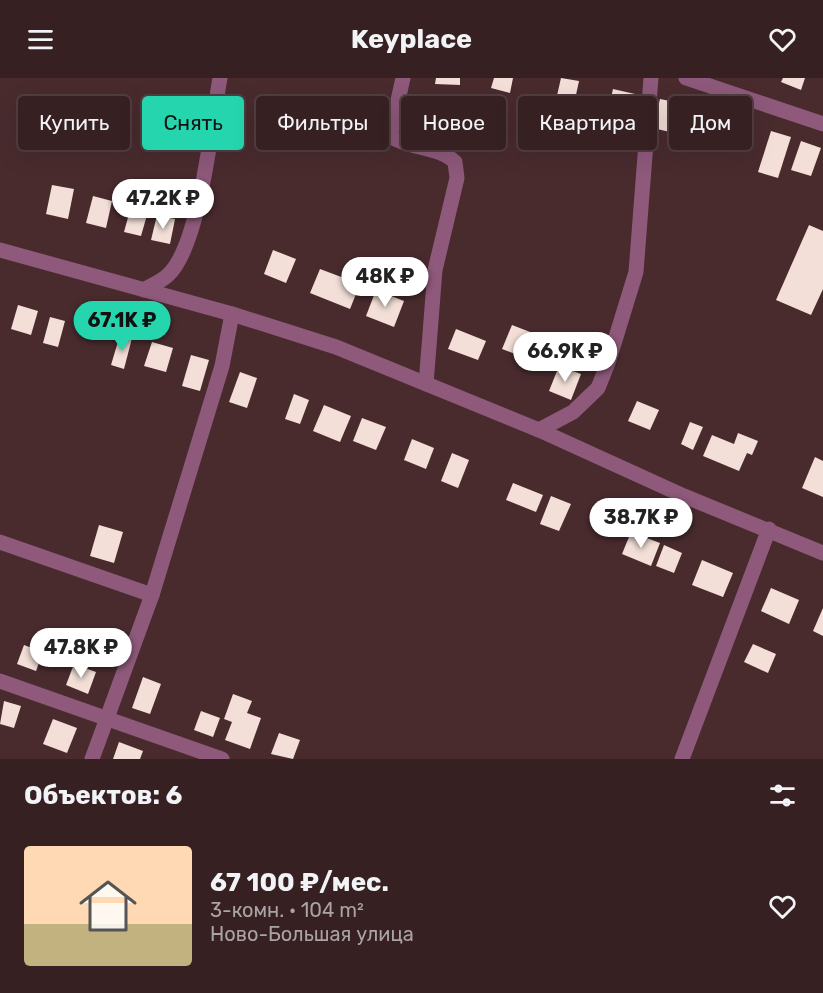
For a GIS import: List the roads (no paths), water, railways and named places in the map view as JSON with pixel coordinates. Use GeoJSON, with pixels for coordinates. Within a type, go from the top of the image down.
{"type":"FeatureCollection","features":[{"type":"Feature","properties":{"kind":"street"},"geometry":{"type":"LineString","coordinates":[[144,290],[168,275],[173,269],[190,228],[206,175],[220,78]]}},
{"type":"Feature","properties":{"kind":"street"},"geometry":{"type":"LineString","coordinates":[[403,78],[390,136],[399,143],[448,155],[455,162],[457,178],[432,294],[426,384]]}},
{"type":"Feature","properties":{"kind":"street"},"geometry":{"type":"LineString","coordinates":[[539,430],[573,412],[590,396],[598,387],[608,363],[636,272],[651,78]]}},
{"type":"Feature","properties":{"kind":"street"},"geometry":{"type":"LineString","coordinates":[[686,78],[823,123]]}},
{"type":"Feature","properties":{"kind":"street"},"geometry":{"type":"LineString","coordinates":[[0,250],[232,314],[336,347],[539,430],[684,496],[823,553]]}},
{"type":"Feature","properties":{"kind":"street"},"geometry":{"type":"LineString","coordinates":[[92,759],[109,718],[152,595],[222,366],[232,314]]}},
{"type":"Feature","properties":{"kind":"street"},"geometry":{"type":"LineString","coordinates":[[682,759],[769,529]]}},
{"type":"Feature","properties":{"kind":"street"},"geometry":{"type":"LineString","coordinates":[[0,542],[152,595]]}},
{"type":"Feature","properties":{"kind":"street"},"geometry":{"type":"LineString","coordinates":[[0,681],[222,759]]}}]}
